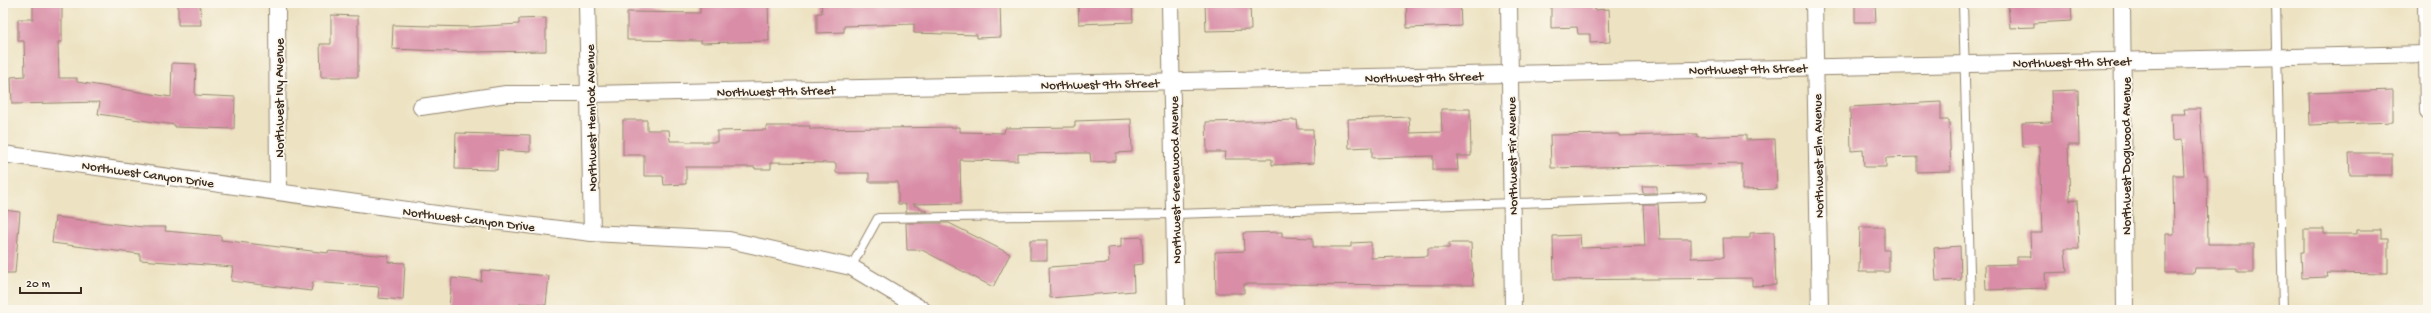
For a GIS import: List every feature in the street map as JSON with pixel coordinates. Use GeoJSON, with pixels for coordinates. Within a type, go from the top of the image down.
{"type":"FeatureCollection","features":[{"type":"Feature","properties":{"kind":"street","name":"Northwest Ivy Avenue"},"geometry":{"type":"LineString","coordinates":[[277,3],[278,192]]}},
{"type":"Feature","properties":{"kind":"street","name":"Northwest Hemlock Avenue"},"geometry":{"type":"LineString","coordinates":[[587,3],[592,232]]}},
{"type":"Feature","properties":{"kind":"street","name":"Northwest Greenwood Avenue"},"geometry":{"type":"LineString","coordinates":[[1170,3],[1176,310]]}},
{"type":"Feature","properties":{"kind":"street","name":"Northwest Fir Avenue"},"geometry":{"type":"LineString","coordinates":[[1509,3],[1513,310]]}},
{"type":"Feature","properties":{"kind":"street","name":"Northwest Elm Avenue"},"geometry":{"type":"LineString","coordinates":[[1814,3],[1820,310]]}},
{"type":"Feature","properties":{"kind":"street","name":"Northwest Dogwood Avenue"},"geometry":{"type":"LineString","coordinates":[[2122,3],[2124,60],[2125,310]]}},
{"type":"Feature","properties":{"kind":"street"},"geometry":{"type":"LineString","coordinates":[[2426,3],[2428,111]]}},
{"type":"Feature","properties":{"kind":"street","name":"Northwest 9th Street"},"geometry":{"type":"LineString","coordinates":[[421,107],[506,94],[589,94],[2427,54]]}},
{"type":"Feature","properties":{"kind":"street","name":"Northwest Canyon Drive"},"geometry":{"type":"LineString","coordinates":[[3,154],[278,192],[592,232],[730,240],[851,267],[923,310]]}},
{"type":"Feature","properties":{"kind":"lane"},"geometry":{"type":"LineString","coordinates":[[1963,3],[1971,310]]}},
{"type":"Feature","properties":{"kind":"lane"},"geometry":{"type":"LineString","coordinates":[[2276,3],[2283,310]]}},
{"type":"Feature","properties":{"kind":"lane"},"geometry":{"type":"LineString","coordinates":[[851,267],[878,218],[1175,214],[1703,196]]}},
{"type":"Feature","properties":{"kind":"building"},"geometry":{"type":"Polygon","coordinates":[[[33,3],[62,3],[62,42],[58,42],[59,78],[77,78],[77,82],[171,97],[172,63],[196,64],[195,95],[235,97],[234,129],[175,127],[175,125],[98,114],[100,102],[12,104],[11,77],[25,76],[24,41],[18,41],[18,19],[33,19],[33,3]]]}},
{"type":"Feature","properties":{"kind":"building"},"geometry":{"type":"Polygon","coordinates":[[[178,3],[200,3],[201,25],[178,25],[178,3]]]}},
{"type":"Feature","properties":{"kind":"building"},"geometry":{"type":"Polygon","coordinates":[[[700,3],[768,3],[769,41],[701,43],[701,41],[627,40],[627,12],[700,13],[700,3]]]}},
{"type":"Feature","properties":{"kind":"building"},"geometry":{"type":"Polygon","coordinates":[[[821,3],[1000,3],[1001,37],[977,38],[977,35],[914,33],[914,24],[844,26],[844,32],[817,33],[817,13],[822,13],[821,3]]]}},
{"type":"Feature","properties":{"kind":"building"},"geometry":{"type":"Polygon","coordinates":[[[1078,3],[1132,3],[1133,22],[1079,24],[1078,3]]]}},
{"type":"Feature","properties":{"kind":"building"},"geometry":{"type":"Polygon","coordinates":[[[1205,3],[1250,3],[1251,30],[1206,31],[1205,3]]]}},
{"type":"Feature","properties":{"kind":"building"},"geometry":{"type":"Polygon","coordinates":[[[1406,3],[1460,3],[1461,26],[1407,28],[1406,3]]]}},
{"type":"Feature","properties":{"kind":"building"},"geometry":{"type":"Polygon","coordinates":[[[1551,3],[1595,3],[1595,10],[1609,9],[1610,42],[1590,43],[1590,34],[1578,34],[1577,27],[1551,28],[1551,3]]]}},
{"type":"Feature","properties":{"kind":"building"},"geometry":{"type":"Polygon","coordinates":[[[1855,3],[1875,3],[1876,22],[1855,22],[1855,3]]]}},
{"type":"Feature","properties":{"kind":"building"},"geometry":{"type":"Polygon","coordinates":[[[2008,3],[2071,3],[2072,21],[2034,23],[2034,27],[2010,28],[2008,3]]]}},
{"type":"Feature","properties":{"kind":"building"},"geometry":{"type":"Polygon","coordinates":[[[331,15],[358,16],[358,77],[321,77],[320,44],[331,44],[331,15]]]}},
{"type":"Feature","properties":{"kind":"building"},"geometry":{"type":"Polygon","coordinates":[[[546,18],[546,51],[470,52],[392,49],[393,25],[470,27],[519,24],[519,19],[546,18]]]}},
{"type":"Feature","properties":{"kind":"building"},"geometry":{"type":"Polygon","coordinates":[[[2078,90],[2079,145],[2068,145],[2070,201],[2077,200],[2079,249],[2065,249],[2067,272],[2045,273],[2046,288],[1986,290],[1985,265],[2017,264],[2017,257],[2031,257],[2030,233],[2042,233],[2039,146],[2023,147],[2022,123],[2052,122],[2051,91],[2078,90]]]}},
{"type":"Feature","properties":{"kind":"building"},"geometry":{"type":"Polygon","coordinates":[[[2393,90],[2393,122],[2310,125],[2309,93],[2393,90]]]}},
{"type":"Feature","properties":{"kind":"building"},"geometry":{"type":"Polygon","coordinates":[[[1941,102],[1941,120],[1949,120],[1951,171],[1917,172],[1917,157],[1886,158],[1886,167],[1864,167],[1863,150],[1851,151],[1850,107],[1941,102]]]}},
{"type":"Feature","properties":{"kind":"building"},"geometry":{"type":"Polygon","coordinates":[[[1441,109],[1470,109],[1471,156],[1457,156],[1458,170],[1433,170],[1433,156],[1372,158],[1372,147],[1349,148],[1348,119],[1409,117],[1410,133],[1442,132],[1441,109]]]}},
{"type":"Feature","properties":{"kind":"building"},"geometry":{"type":"Polygon","coordinates":[[[2184,109],[2200,109],[2204,175],[2207,175],[2208,244],[2254,244],[2254,272],[2237,272],[2237,268],[2195,268],[2194,273],[2166,273],[2166,234],[2174,234],[2173,175],[2184,175],[2182,140],[2172,141],[2171,114],[2185,114],[2184,109]]]}},
{"type":"Feature","properties":{"kind":"building"},"geometry":{"type":"Polygon","coordinates":[[[1131,119],[1132,152],[1116,153],[1116,161],[1091,162],[1090,153],[1018,154],[1018,161],[960,160],[961,203],[912,204],[928,212],[906,212],[906,204],[898,204],[898,182],[869,182],[869,173],[836,173],[836,163],[771,162],[771,169],[755,169],[755,167],[686,167],[686,184],[664,185],[663,176],[644,176],[644,155],[623,155],[623,120],[647,120],[647,130],[669,130],[670,141],[717,142],[717,131],[766,130],[766,126],[810,126],[810,129],[960,127],[960,132],[1004,133],[1005,128],[1075,127],[1075,121],[1131,119]]]}},
{"type":"Feature","properties":{"kind":"building"},"geometry":{"type":"Polygon","coordinates":[[[1297,120],[1298,129],[1313,129],[1314,163],[1272,165],[1272,159],[1225,159],[1226,152],[1207,152],[1206,122],[1297,120]]]}},
{"type":"Feature","properties":{"kind":"building"},"geometry":{"type":"Polygon","coordinates":[[[456,133],[530,135],[530,152],[498,150],[497,170],[455,169],[456,133]]]}},
{"type":"Feature","properties":{"kind":"building"},"geometry":{"type":"Polygon","coordinates":[[[1619,134],[1619,136],[1697,134],[1697,137],[1746,135],[1746,140],[1775,139],[1777,189],[1742,190],[1742,164],[1551,168],[1550,135],[1619,134]]]}},
{"type":"Feature","properties":{"kind":"building"},"geometry":{"type":"Polygon","coordinates":[[[2349,153],[2392,153],[2392,175],[2350,175],[2349,153]]]}},
{"type":"Feature","properties":{"kind":"building"},"geometry":{"type":"Polygon","coordinates":[[[1642,186],[1657,186],[1657,193],[1643,193],[1642,186]]]}},
{"type":"Feature","properties":{"kind":"building"},"geometry":{"type":"Polygon","coordinates":[[[1643,204],[1658,204],[1660,239],[1691,239],[1691,258],[1724,257],[1723,238],[1750,238],[1750,233],[1774,232],[1776,285],[1752,286],[1752,278],[1554,280],[1553,236],[1580,235],[1581,248],[1645,246],[1643,204]]]}},
{"type":"Feature","properties":{"kind":"building"},"geometry":{"type":"Polygon","coordinates":[[[3,210],[20,212],[15,273],[3,273],[3,210]]]}},
{"type":"Feature","properties":{"kind":"building"},"geometry":{"type":"Polygon","coordinates":[[[55,217],[143,227],[166,227],[165,231],[221,236],[221,240],[328,253],[328,251],[389,256],[388,262],[405,263],[403,300],[378,298],[379,287],[313,282],[311,291],[231,281],[233,267],[140,260],[140,254],[52,243],[55,217]]]}},
{"type":"Feature","properties":{"kind":"building"},"geometry":{"type":"Polygon","coordinates":[[[906,223],[949,223],[1010,254],[993,287],[922,250],[907,250],[906,223]]]}},
{"type":"Feature","properties":{"kind":"building"},"geometry":{"type":"Polygon","coordinates":[[[1860,227],[1884,227],[1884,250],[1889,250],[1889,272],[1859,272],[1860,227]]]}},
{"type":"Feature","properties":{"kind":"building"},"geometry":{"type":"Polygon","coordinates":[[[2304,229],[2324,229],[2324,234],[2357,234],[2357,230],[2381,230],[2381,239],[2388,239],[2388,274],[2327,273],[2328,277],[2302,278],[2301,252],[2304,252],[2304,229]]]}},
{"type":"Feature","properties":{"kind":"building"},"geometry":{"type":"Polygon","coordinates":[[[1282,232],[1282,237],[1313,238],[1313,247],[1351,247],[1351,243],[1371,242],[1371,258],[1428,256],[1428,248],[1449,248],[1449,243],[1471,243],[1473,285],[1244,284],[1244,293],[1216,293],[1215,252],[1244,251],[1243,233],[1282,232]]]}},
{"type":"Feature","properties":{"kind":"building"},"geometry":{"type":"Polygon","coordinates":[[[1142,237],[1143,264],[1133,265],[1134,291],[1050,298],[1049,267],[1109,263],[1108,248],[1121,247],[1121,238],[1142,237]]]}},
{"type":"Feature","properties":{"kind":"building"},"geometry":{"type":"Polygon","coordinates":[[[1030,240],[1047,240],[1047,260],[1030,260],[1030,240]]]}},
{"type":"Feature","properties":{"kind":"building"},"geometry":{"type":"Polygon","coordinates":[[[1960,246],[1961,280],[1936,281],[1934,248],[1960,246]]]}},
{"type":"Feature","properties":{"kind":"building"},"geometry":{"type":"Polygon","coordinates":[[[482,270],[549,276],[546,305],[520,303],[519,310],[449,307],[452,278],[481,281],[482,270]]]}}]}
